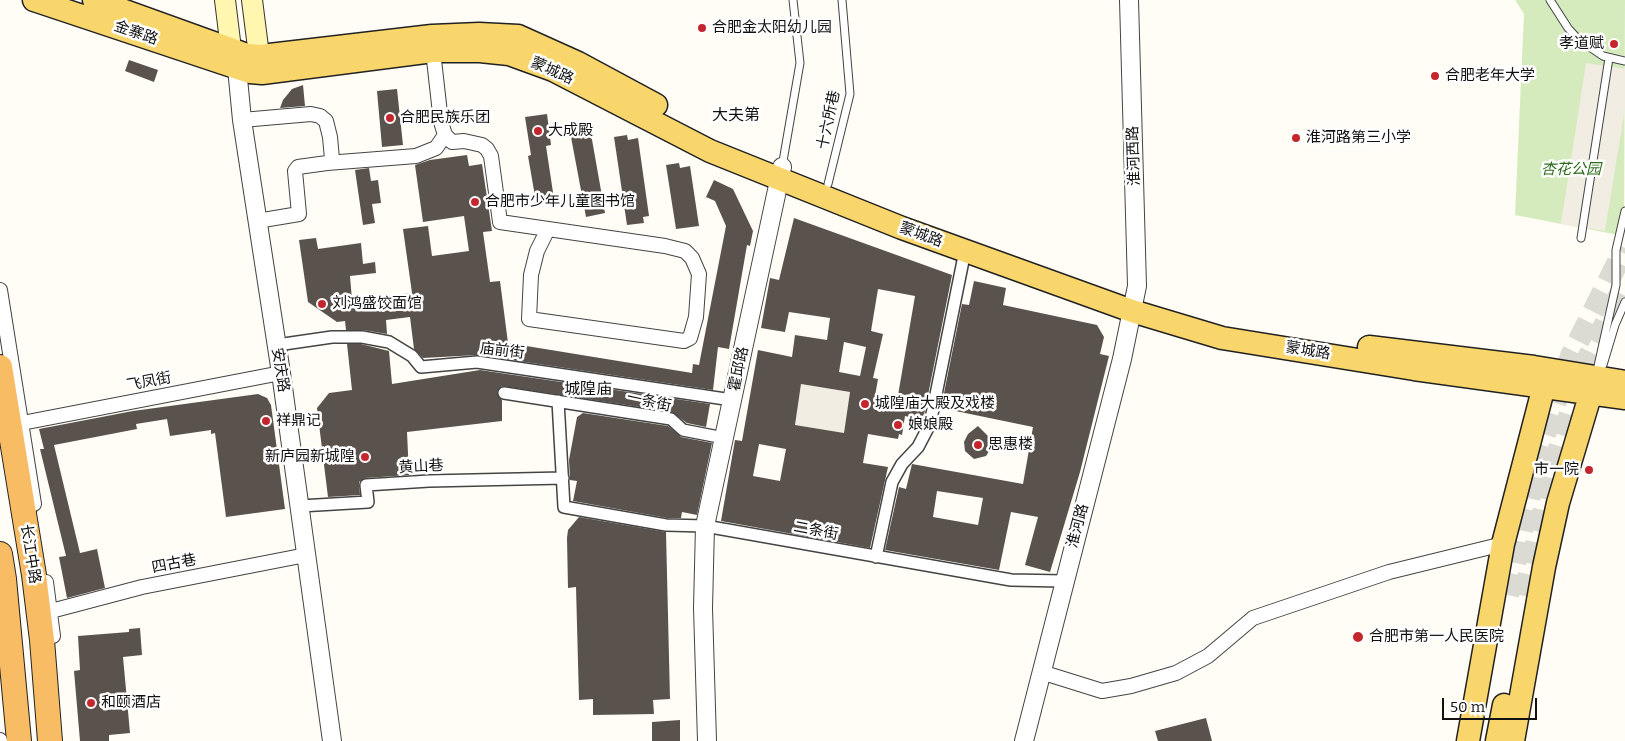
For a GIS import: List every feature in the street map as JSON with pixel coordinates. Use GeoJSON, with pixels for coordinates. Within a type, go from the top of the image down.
{"type":"FeatureCollection","features":[{"type":"Feature","properties":{"kind":"highway","name":"长江中路"},"geometry":{"type":"LineString","coordinates":[[0,367],[35,584],[42,640],[50,741]]}},
{"type":"Feature","properties":{"kind":"highway","name":"长江中路"},"geometry":{"type":"LineString","coordinates":[[0,554],[19,741]]}},
{"type":"Feature","properties":{"kind":"main road","name":"金寨路"},"geometry":{"type":"LineString","coordinates":[[34,0],[234,58]]}},
{"type":"Feature","properties":{"kind":"main road","name":"金寨路"},"geometry":{"type":"LineString","coordinates":[[94,0],[234,58]]}},
{"type":"Feature","properties":{"kind":"main road","name":"安庆路"},"geometry":{"type":"LineString","coordinates":[[226,0],[234,58]]}},
{"type":"Feature","properties":{"kind":"main road"},"geometry":{"type":"LineString","coordinates":[[252,0],[261,64]]}},
{"type":"Feature","properties":{"kind":"main road","name":"蒙城路"},"geometry":{"type":"LineString","coordinates":[[261,64],[432,36],[479,34],[518,36],[578,63],[780,172],[902,228],[1222,338],[1414,369],[1544,386],[1625,382]]}},
{"type":"Feature","properties":{"kind":"main road","name":"蒙城路"},"geometry":{"type":"LineString","coordinates":[[234,58],[261,64],[433,50],[510,54],[532,61],[640,113],[710,151],[828,184],[1080,282],[1133,306],[1196,321],[1593,385],[1625,398]]}},
{"type":"Feature","properties":{"kind":"main road"},"geometry":{"type":"LineString","coordinates":[[1514,741],[1552,530],[1593,385]]}},
{"type":"Feature","properties":{"kind":"main road"},"geometry":{"type":"LineString","coordinates":[[1468,741],[1503,544],[1544,386]]}},
{"type":"Feature","properties":{"kind":"main road"},"geometry":{"type":"LineString","coordinates":[[1480,741],[1516,595],[1497,741]]}},
{"type":"Feature","properties":{"kind":"street","name":"淮河西路"},"geometry":{"type":"LineString","coordinates":[[1129,0],[1137,286],[1133,306]]}},
{"type":"Feature","properties":{"kind":"street"},"geometry":{"type":"LineString","coordinates":[[433,50],[441,122],[445,135],[452,142],[464,141],[482,145],[487,149],[491,156],[500,222],[665,246],[685,251],[692,258],[699,274],[696,317],[690,338],[684,341],[529,319],[531,275],[537,251],[548,229]]}},
{"type":"Feature","properties":{"kind":"street","name":"安庆路"},"geometry":{"type":"LineString","coordinates":[[234,58],[277,345],[332,741]]}},
{"type":"Feature","properties":{"kind":"street"},"geometry":{"type":"LineString","coordinates":[[242,120],[311,114],[320,116],[326,121],[330,137],[332,159],[327,163]]}},
{"type":"Feature","properties":{"kind":"street"},"geometry":{"type":"LineString","coordinates":[[257,221],[299,214],[295,171],[298,167],[416,156],[436,148],[445,135]]}},
{"type":"Feature","properties":{"kind":"street","name":"霍邱路"},"geometry":{"type":"LineString","coordinates":[[707,741],[703,608],[705,526],[780,172]]}},
{"type":"Feature","properties":{"kind":"street"},"geometry":{"type":"LineString","coordinates":[[876,557],[892,482],[902,464],[918,447],[930,424],[965,251]]}},
{"type":"Feature","properties":{"kind":"street"},"geometry":{"type":"LineString","coordinates":[[0,290],[51,611],[61,741]]}},
{"type":"Feature","properties":{"kind":"street","name":"淮河路"},"geometry":{"type":"LineString","coordinates":[[1024,741],[1063,581],[1122,358],[1133,306]]}},
{"type":"Feature","properties":{"kind":"street","name":"庙前街"},"geometry":{"type":"LineString","coordinates":[[277,345],[332,337],[362,336],[389,342],[412,356],[421,367],[477,362],[732,400]]}},
{"type":"Feature","properties":{"kind":"street","name":"飞凤街"},"geometry":{"type":"LineString","coordinates":[[22,423],[281,373]]}},
{"type":"Feature","properties":{"kind":"street","name":"一条街"},"geometry":{"type":"LineString","coordinates":[[504,394],[671,419],[683,430],[724,438]]}},
{"type":"Feature","properties":{"kind":"street"},"geometry":{"type":"LineString","coordinates":[[558,401],[562,478]]}},
{"type":"Feature","properties":{"kind":"street","name":"二条街"},"geometry":{"type":"LineString","coordinates":[[562,478],[564,507],[666,525],[705,526],[1011,580],[1063,581]]}},
{"type":"Feature","properties":{"kind":"street","name":"黄山巷"},"geometry":{"type":"LineString","coordinates":[[300,506],[368,502],[366,486],[429,481],[562,478]]}},
{"type":"Feature","properties":{"kind":"street"},"geometry":{"type":"LineString","coordinates":[[1040,672],[1102,691],[1131,686],[1176,673],[1208,656],[1253,618],[1389,572],[1503,544]]}},
{"type":"Feature","properties":{"kind":"street","name":"四古巷"},"geometry":{"type":"LineString","coordinates":[[51,611],[142,587],[306,555]]}},
{"type":"Feature","properties":{"kind":"lane","name":"霍邱路"},"geometry":{"type":"LineString","coordinates":[[780,172],[800,63],[793,0]]}},
{"type":"Feature","properties":{"kind":"lane","name":"十六所巷"},"geometry":{"type":"LineString","coordinates":[[828,184],[850,94],[842,0]]}},
{"type":"Feature","properties":{"kind":"lane"},"geometry":{"type":"LineString","coordinates":[[1550,0],[1568,28],[1578,39],[1597,54],[1625,61]]}},
{"type":"Feature","properties":{"kind":"lane"},"geometry":{"type":"LineString","coordinates":[[1581,238],[1608,58]]}},
{"type":"Feature","properties":{"kind":"lane"},"geometry":{"type":"LineString","coordinates":[[1593,385],[1616,285],[1616,250],[1625,211]]}},
{"type":"Feature","properties":{"kind":"lane"},"geometry":{"type":"LineString","coordinates":[[1593,385],[1603,365],[1615,325],[1625,302]]}},
{"type":"Feature","properties":{"kind":"green space","name":"杏花公园"},"geometry":{"type":"Polygon","coordinates":[[[1515,0],[1625,0],[1624,236],[1515,215],[1524,14],[1515,0]]]}},
{"type":"Feature","properties":{"kind":"shaded area"},"geometry":{"type":"Polygon","coordinates":[[[1586,63],[1625,69],[1625,108],[1605,231],[1561,224],[1586,63]]]}},
{"type":"Feature","properties":{"kind":"shaded area"},"geometry":{"type":"Polygon","coordinates":[[[801,384],[850,392],[844,433],[795,425],[801,384]]]}},
{"type":"Feature","properties":{"kind":"building"},"geometry":{"type":"Polygon","coordinates":[[[129,60],[158,70],[154,82],[125,71],[129,60]]]}},
{"type":"Feature","properties":{"kind":"building"},"geometry":{"type":"Polygon","coordinates":[[[303,85],[305,106],[280,108],[283,100],[292,89],[303,85]]]}},
{"type":"Feature","properties":{"kind":"building","name":"合肥民族乐团"},"geometry":{"type":"Polygon","coordinates":[[[397,89],[403,145],[382,147],[377,91],[397,89]]]}},
{"type":"Feature","properties":{"kind":"building"},"geometry":{"type":"Polygon","coordinates":[[[547,114],[551,145],[546,146],[554,199],[536,202],[528,156],[531,155],[525,117],[547,114]]]}},
{"type":"Feature","properties":{"kind":"building"},"geometry":{"type":"Polygon","coordinates":[[[591,134],[605,213],[586,217],[571,137],[591,134]]]}},
{"type":"Feature","properties":{"kind":"building"},"geometry":{"type":"Polygon","coordinates":[[[627,135],[628,140],[638,138],[649,216],[643,217],[644,223],[627,225],[614,137],[627,135]]]}},
{"type":"Feature","properties":{"kind":"building"},"geometry":{"type":"Polygon","coordinates":[[[467,155],[469,166],[482,164],[492,231],[483,232],[490,282],[500,281],[508,343],[692,373],[693,364],[699,365],[726,226],[715,201],[706,197],[714,180],[733,189],[753,231],[750,246],[747,245],[729,349],[718,347],[713,390],[478,355],[423,358],[414,349],[410,317],[386,320],[387,334],[363,330],[346,330],[345,321],[337,322],[308,302],[299,240],[316,238],[318,249],[361,243],[363,264],[375,262],[376,273],[350,276],[352,300],[412,293],[403,229],[428,226],[432,256],[469,251],[464,216],[423,222],[415,165],[430,160],[467,155]]]}},
{"type":"Feature","properties":{"kind":"building"},"geometry":{"type":"Polygon","coordinates":[[[679,163],[680,168],[690,166],[699,226],[676,229],[666,165],[679,163]]]}},
{"type":"Feature","properties":{"kind":"building"},"geometry":{"type":"Polygon","coordinates":[[[369,168],[371,181],[378,180],[381,203],[372,204],[375,223],[363,225],[355,170],[369,168]]]}},
{"type":"Feature","properties":{"kind":"building"},"geometry":{"type":"Polygon","coordinates":[[[794,218],[952,275],[923,420],[905,416],[902,435],[899,434],[898,439],[868,434],[863,463],[888,467],[870,548],[721,521],[735,440],[742,441],[758,350],[792,357],[795,335],[827,340],[830,318],[789,312],[785,332],[761,328],[770,278],[779,280],[794,218]],[[878,289],[871,331],[883,334],[873,378],[878,379],[874,402],[896,407],[915,296],[878,289]],[[844,342],[839,372],[860,376],[866,347],[844,342]],[[801,384],[795,425],[844,433],[850,392],[801,384]],[[759,444],[753,476],[780,481],[786,449],[759,444]]]}},
{"type":"Feature","properties":{"kind":"building"},"geometry":{"type":"Polygon","coordinates":[[[974,281],[1006,288],[1003,305],[1097,325],[1104,337],[1100,354],[1109,356],[1080,472],[1050,572],[1025,565],[1038,517],[1011,512],[999,570],[885,550],[899,487],[906,489],[912,464],[1023,484],[1033,427],[941,408],[962,304],[969,305],[974,281]],[[937,491],[933,517],[978,525],[983,498],[937,491]]]}},
{"type":"Feature","properties":{"kind":"building"},"geometry":{"type":"Polygon","coordinates":[[[347,344],[361,344],[389,351],[392,384],[480,370],[710,404],[706,427],[687,423],[672,412],[502,386],[497,392],[502,400],[502,421],[407,432],[409,475],[365,478],[359,482],[360,495],[328,497],[317,408],[329,393],[352,390],[347,344]]]}},
{"type":"Feature","properties":{"kind":"building"},"geometry":{"type":"Polygon","coordinates":[[[258,394],[267,398],[271,405],[285,509],[226,517],[215,433],[211,434],[211,430],[170,436],[167,419],[136,424],[137,429],[54,445],[80,553],[97,549],[105,588],[67,598],[59,557],[66,556],[40,449],[44,449],[39,429],[133,411],[258,394]]]}},
{"type":"Feature","properties":{"kind":"building"},"geometry":{"type":"Polygon","coordinates":[[[583,413],[668,426],[681,437],[712,443],[697,515],[682,512],[681,518],[667,518],[573,501],[577,481],[570,480],[569,460],[577,417],[583,413]]]}},
{"type":"Feature","properties":{"kind":"building","name":"思惠楼"},"geometry":{"type":"Polygon","coordinates":[[[978,426],[991,439],[991,448],[986,456],[974,459],[965,451],[964,442],[968,434],[978,426]]]}},
{"type":"Feature","properties":{"kind":"building"},"geometry":{"type":"Polygon","coordinates":[[[579,517],[666,532],[670,699],[653,700],[654,714],[593,715],[593,699],[579,700],[576,587],[568,588],[567,538],[568,530],[579,517]]]}},
{"type":"Feature","properties":{"kind":"building"},"geometry":{"type":"Polygon","coordinates":[[[140,628],[142,655],[123,657],[130,733],[109,735],[109,741],[80,741],[74,671],[80,670],[78,636],[129,632],[129,629],[140,628]]]}},
{"type":"Feature","properties":{"kind":"building"},"geometry":{"type":"Polygon","coordinates":[[[1206,718],[1212,741],[1158,741],[1155,731],[1206,718]]]}},
{"type":"Feature","properties":{"kind":"building"},"geometry":{"type":"Polygon","coordinates":[[[680,720],[680,741],[652,741],[652,722],[680,720]]]}},
{"type":"Feature","properties":{"kind":"tunnel"},"geometry":{"type":"LineString","coordinates":[[1508,595],[1541,446],[1571,356],[1625,248]]}},
{"type":"Feature","properties":{"kind":"tunnel"},"geometry":{"type":"LineString","coordinates":[[1524,596],[1555,461],[1587,360],[1625,284]]}},
{"type":"Feature","properties":{"kind":"place","name":"合肥金太阳幼儿园"},"geometry":{"type":"Point","coordinates":[702,28]}},
{"type":"Feature","properties":{"kind":"place","name":"孝道赋"},"geometry":{"type":"Point","coordinates":[1614,44]}},
{"type":"Feature","properties":{"kind":"place","name":"合肥老年大学"},"geometry":{"type":"Point","coordinates":[1435,76]}},
{"type":"Feature","properties":{"kind":"place","name":"合肥民族乐团"},"geometry":{"type":"Point","coordinates":[390,118]}},
{"type":"Feature","properties":{"kind":"place","name":"大成殿"},"geometry":{"type":"Point","coordinates":[538,131]}},
{"type":"Feature","properties":{"kind":"place","name":"淮河路第三小学"},"geometry":{"type":"Point","coordinates":[1296,138]}},
{"type":"Feature","properties":{"kind":"place","name":"合肥市少年儿童图书馆"},"geometry":{"type":"Point","coordinates":[475,202]}},
{"type":"Feature","properties":{"kind":"place","name":"刘鸿盛饺面馆"},"geometry":{"type":"Point","coordinates":[322,304]}},
{"type":"Feature","properties":{"kind":"place","name":"城隍庙大殿及戏楼"},"geometry":{"type":"Point","coordinates":[865,404]}},
{"type":"Feature","properties":{"kind":"place","name":"祥鼎记"},"geometry":{"type":"Point","coordinates":[266,421]}},
{"type":"Feature","properties":{"kind":"place","name":"娘娘殿"},"geometry":{"type":"Point","coordinates":[898,425]}},
{"type":"Feature","properties":{"kind":"place","name":"思惠楼"},"geometry":{"type":"Point","coordinates":[978,445]}},
{"type":"Feature","properties":{"kind":"place","name":"新庐园新城隍"},"geometry":{"type":"Point","coordinates":[365,457]}},
{"type":"Feature","properties":{"kind":"place","name":"市一院"},"geometry":{"type":"Point","coordinates":[1589,470]}},
{"type":"Feature","properties":{"kind":"place","name":"合肥市第一人民医院"},"geometry":{"type":"Point","coordinates":[1358,637]}},
{"type":"Feature","properties":{"kind":"place","name":"和颐酒店"},"geometry":{"type":"Point","coordinates":[91,703]}},
{"type":"Feature","properties":{"kind":"district","name":"大夫第"},"geometry":{"type":"Point","coordinates":[736,116]}},
{"type":"Feature","properties":{"kind":"district","name":"城隍庙"},"geometry":{"type":"Point","coordinates":[588,390]}}]}
